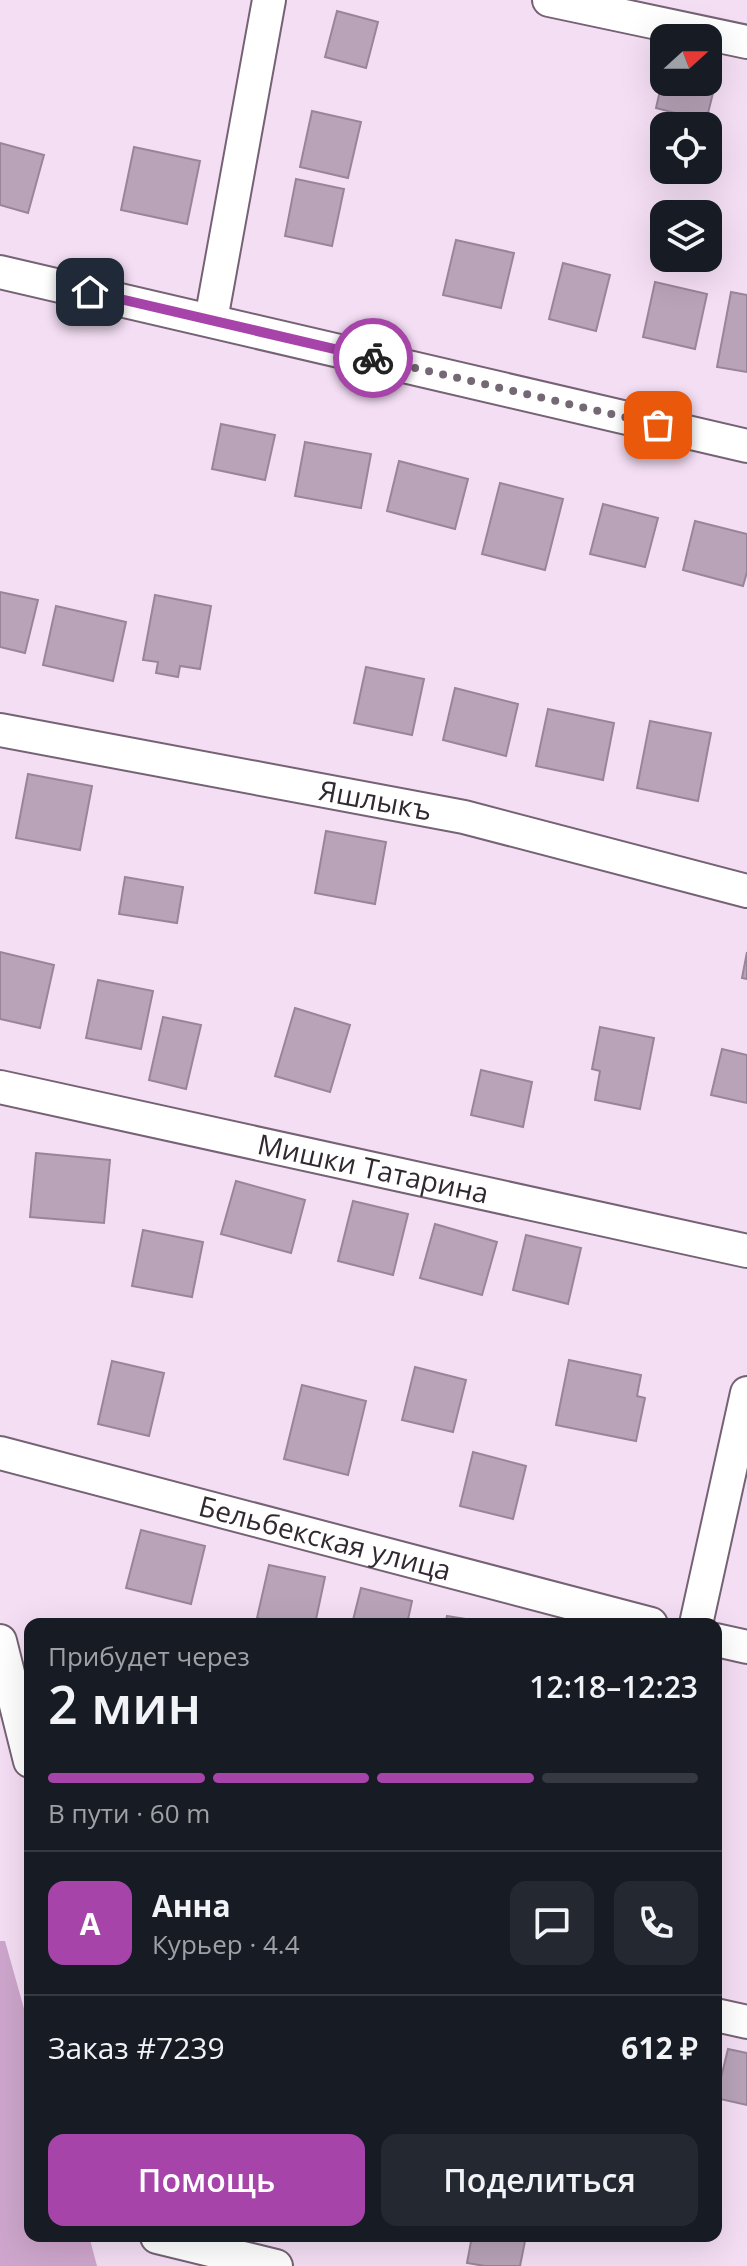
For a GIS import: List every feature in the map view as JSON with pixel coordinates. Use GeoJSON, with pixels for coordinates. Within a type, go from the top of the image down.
{"type":"FeatureCollection","features":[{"type":"Feature","properties":{"kind":"street"},"geometry":{"type":"LineString","coordinates":[[211,320],[269,0]]}},
{"type":"Feature","properties":{"kind":"street"},"geometry":{"type":"LineString","coordinates":[[549,0],[747,42]]}},
{"type":"Feature","properties":{"kind":"street"},"geometry":{"type":"LineString","coordinates":[[0,272],[747,446]]}},
{"type":"Feature","properties":{"kind":"street","name":"Яшлыкъ"},"geometry":{"type":"LineString","coordinates":[[0,730],[464,817],[747,891]]}},
{"type":"Feature","properties":{"kind":"street","name":"Мишки Татарина"},"geometry":{"type":"LineString","coordinates":[[0,1087],[747,1251]]}},
{"type":"Feature","properties":{"kind":"street"},"geometry":{"type":"LineString","coordinates":[[697,1618],[747,1393]]}},
{"type":"Feature","properties":{"kind":"street","name":"Бельбекская улица"},"geometry":{"type":"LineString","coordinates":[[0,1453],[628,1618]]}},
{"type":"Feature","properties":{"kind":"street"},"geometry":{"type":"LineString","coordinates":[[0,1641],[24,1737]]}},
{"type":"Feature","properties":{"kind":"street"},"geometry":{"type":"LineString","coordinates":[[722,1641],[747,1647]]}},
{"type":"Feature","properties":{"kind":"street"},"geometry":{"type":"LineString","coordinates":[[722,2016],[747,2022]]}},
{"type":"Feature","properties":{"kind":"street"},"geometry":{"type":"LineString","coordinates":[[159,2242],[165,2266]]}},
{"type":"Feature","properties":{"kind":"street"},"geometry":{"type":"LineString","coordinates":[[181,2242],[276,2266]]}},
{"type":"Feature","properties":{"kind":"shaded area"},"geometry":{"type":"Polygon","coordinates":[[[0,1941],[5,1941],[24,2009],[24,2242],[91,2242],[97,2266],[0,2266],[0,1941]]]}},
{"type":"Feature","properties":{"kind":"building"},"geometry":{"type":"Polygon","coordinates":[[[337,11],[378,22],[366,68],[325,57],[337,11]]]}},
{"type":"Feature","properties":{"kind":"building"},"geometry":{"type":"Polygon","coordinates":[[[659,96],[712,96],[708,112],[671,112],[656,108],[659,96]]]}},
{"type":"Feature","properties":{"kind":"building"},"geometry":{"type":"Polygon","coordinates":[[[312,111],[361,122],[348,178],[300,167],[312,111]]]}},
{"type":"Feature","properties":{"kind":"building"},"geometry":{"type":"Polygon","coordinates":[[[0,143],[44,155],[28,213],[0,205],[0,143]]]}},
{"type":"Feature","properties":{"kind":"building"},"geometry":{"type":"Polygon","coordinates":[[[134,147],[200,161],[187,224],[121,210],[134,147]]]}},
{"type":"Feature","properties":{"kind":"building"},"geometry":{"type":"Polygon","coordinates":[[[296,179],[344,189],[332,246],[285,236],[296,179]]]}},
{"type":"Feature","properties":{"kind":"building"},"geometry":{"type":"Polygon","coordinates":[[[456,240],[514,253],[501,308],[443,295],[456,240]]]}},
{"type":"Feature","properties":{"kind":"building"},"geometry":{"type":"Polygon","coordinates":[[[563,263],[610,275],[596,331],[549,319],[563,263]]]}},
{"type":"Feature","properties":{"kind":"building"},"geometry":{"type":"Polygon","coordinates":[[[655,282],[707,294],[695,349],[643,337],[655,282]]]}},
{"type":"Feature","properties":{"kind":"building"},"geometry":{"type":"Polygon","coordinates":[[[731,292],[747,295],[747,372],[717,367],[731,292]]]}},
{"type":"Feature","properties":{"kind":"building"},"geometry":{"type":"Polygon","coordinates":[[[221,424],[275,435],[265,480],[212,469],[221,424]]]}},
{"type":"Feature","properties":{"kind":"building"},"geometry":{"type":"Polygon","coordinates":[[[305,442],[371,454],[361,508],[295,496],[305,442]]]}},
{"type":"Feature","properties":{"kind":"building"},"geometry":{"type":"Polygon","coordinates":[[[399,461],[468,479],[455,529],[387,511],[399,461]]]}},
{"type":"Feature","properties":{"kind":"building"},"geometry":{"type":"Polygon","coordinates":[[[500,483],[563,499],[545,570],[482,554],[500,483]]]}},
{"type":"Feature","properties":{"kind":"building"},"geometry":{"type":"Polygon","coordinates":[[[603,504],[658,518],[645,567],[590,554],[603,504]]]}},
{"type":"Feature","properties":{"kind":"building"},"geometry":{"type":"Polygon","coordinates":[[[695,521],[747,534],[747,572],[743,586],[683,570],[695,521]]]}},
{"type":"Feature","properties":{"kind":"building"},"geometry":{"type":"Polygon","coordinates":[[[0,592],[38,600],[25,653],[0,647],[0,592]]]}},
{"type":"Feature","properties":{"kind":"building"},"geometry":{"type":"Polygon","coordinates":[[[155,595],[211,606],[200,669],[180,666],[178,677],[156,673],[158,662],[143,660],[155,595]]]}},
{"type":"Feature","properties":{"kind":"building"},"geometry":{"type":"Polygon","coordinates":[[[56,606],[126,622],[113,681],[43,665],[56,606]]]}},
{"type":"Feature","properties":{"kind":"building"},"geometry":{"type":"Polygon","coordinates":[[[366,667],[424,679],[412,735],[354,723],[366,667]]]}},
{"type":"Feature","properties":{"kind":"building"},"geometry":{"type":"Polygon","coordinates":[[[455,688],[518,704],[506,756],[443,740],[455,688]]]}},
{"type":"Feature","properties":{"kind":"building"},"geometry":{"type":"Polygon","coordinates":[[[548,709],[614,723],[603,780],[536,766],[548,709]]]}},
{"type":"Feature","properties":{"kind":"building"},"geometry":{"type":"Polygon","coordinates":[[[650,721],[711,733],[698,801],[637,788],[650,721]]]}},
{"type":"Feature","properties":{"kind":"building"},"geometry":{"type":"Polygon","coordinates":[[[28,774],[92,786],[80,850],[16,838],[28,774]]]}},
{"type":"Feature","properties":{"kind":"building"},"geometry":{"type":"Polygon","coordinates":[[[326,831],[386,842],[375,904],[315,893],[326,831]]]}},
{"type":"Feature","properties":{"kind":"building"},"geometry":{"type":"Polygon","coordinates":[[[125,877],[183,887],[177,923],[119,914],[125,877]]]}},
{"type":"Feature","properties":{"kind":"building"},"geometry":{"type":"Polygon","coordinates":[[[0,952],[54,965],[40,1028],[0,1019],[0,952]]]}},
{"type":"Feature","properties":{"kind":"building"},"geometry":{"type":"Polygon","coordinates":[[[747,952],[747,979],[742,978],[747,952]]]}},
{"type":"Feature","properties":{"kind":"building"},"geometry":{"type":"Polygon","coordinates":[[[98,980],[153,991],[141,1049],[86,1038],[98,980]]]}},
{"type":"Feature","properties":{"kind":"building"},"geometry":{"type":"Polygon","coordinates":[[[295,1008],[350,1025],[330,1092],[275,1076],[295,1008]]]}},
{"type":"Feature","properties":{"kind":"building"},"geometry":{"type":"Polygon","coordinates":[[[163,1017],[201,1025],[186,1089],[149,1080],[163,1017]]]}},
{"type":"Feature","properties":{"kind":"building"},"geometry":{"type":"Polygon","coordinates":[[[600,1027],[654,1038],[640,1109],[595,1100],[600,1071],[592,1069],[600,1027]]]}},
{"type":"Feature","properties":{"kind":"building"},"geometry":{"type":"Polygon","coordinates":[[[722,1049],[747,1055],[747,1103],[711,1095],[722,1049]]]}},
{"type":"Feature","properties":{"kind":"building"},"geometry":{"type":"Polygon","coordinates":[[[481,1070],[532,1082],[523,1127],[471,1115],[481,1070]]]}},
{"type":"Feature","properties":{"kind":"building"},"geometry":{"type":"Polygon","coordinates":[[[36,1153],[110,1160],[104,1223],[30,1217],[36,1153]]]}},
{"type":"Feature","properties":{"kind":"building"},"geometry":{"type":"Polygon","coordinates":[[[236,1181],[305,1200],[291,1253],[221,1234],[236,1181]]]}},
{"type":"Feature","properties":{"kind":"building"},"geometry":{"type":"Polygon","coordinates":[[[353,1201],[408,1214],[393,1275],[338,1261],[353,1201]]]}},
{"type":"Feature","properties":{"kind":"building"},"geometry":{"type":"Polygon","coordinates":[[[435,1224],[497,1242],[482,1295],[420,1278],[435,1224]]]}},
{"type":"Feature","properties":{"kind":"building"},"geometry":{"type":"Polygon","coordinates":[[[143,1230],[203,1242],[192,1297],[132,1286],[143,1230]]]}},
{"type":"Feature","properties":{"kind":"building"},"geometry":{"type":"Polygon","coordinates":[[[526,1235],[581,1248],[568,1304],[513,1290],[526,1235]]]}},
{"type":"Feature","properties":{"kind":"building"},"geometry":{"type":"Polygon","coordinates":[[[569,1360],[641,1375],[637,1396],[645,1398],[636,1441],[556,1425],[569,1360]]]}},
{"type":"Feature","properties":{"kind":"building"},"geometry":{"type":"Polygon","coordinates":[[[112,1361],[164,1373],[149,1436],[98,1424],[112,1361]]]}},
{"type":"Feature","properties":{"kind":"building"},"geometry":{"type":"Polygon","coordinates":[[[415,1367],[466,1380],[453,1432],[402,1420],[415,1367]]]}},
{"type":"Feature","properties":{"kind":"building"},"geometry":{"type":"Polygon","coordinates":[[[302,1385],[366,1401],[348,1475],[284,1459],[302,1385]]]}},
{"type":"Feature","properties":{"kind":"building"},"geometry":{"type":"Polygon","coordinates":[[[473,1452],[526,1466],[513,1519],[460,1506],[473,1452]]]}},
{"type":"Feature","properties":{"kind":"building"},"geometry":{"type":"Polygon","coordinates":[[[141,1530],[205,1546],[191,1604],[126,1588],[141,1530]]]}},
{"type":"Feature","properties":{"kind":"building"},"geometry":{"type":"Polygon","coordinates":[[[269,1565],[325,1577],[316,1618],[257,1618],[269,1565]]]}},
{"type":"Feature","properties":{"kind":"building"},"geometry":{"type":"Polygon","coordinates":[[[361,1588],[412,1601],[408,1618],[354,1618],[361,1588]]]}},
{"type":"Feature","properties":{"kind":"building"},"geometry":{"type":"Polygon","coordinates":[[[728,2049],[747,2053],[747,2105],[722,2099],[722,2074],[728,2049]]]}},
{"type":"Feature","properties":{"kind":"building"},"geometry":{"type":"Polygon","coordinates":[[[471,2242],[525,2242],[520,2266],[467,2263],[471,2242]]]}},
{"type":"Feature","properties":{"kind":"way so far"},"geometry":{"type":"LineString","coordinates":[[373,358],[658,425]]}},
{"type":"Feature","properties":{"kind":"route"},"geometry":{"type":"LineString","coordinates":[[90,292],[373,358]]}}]}
